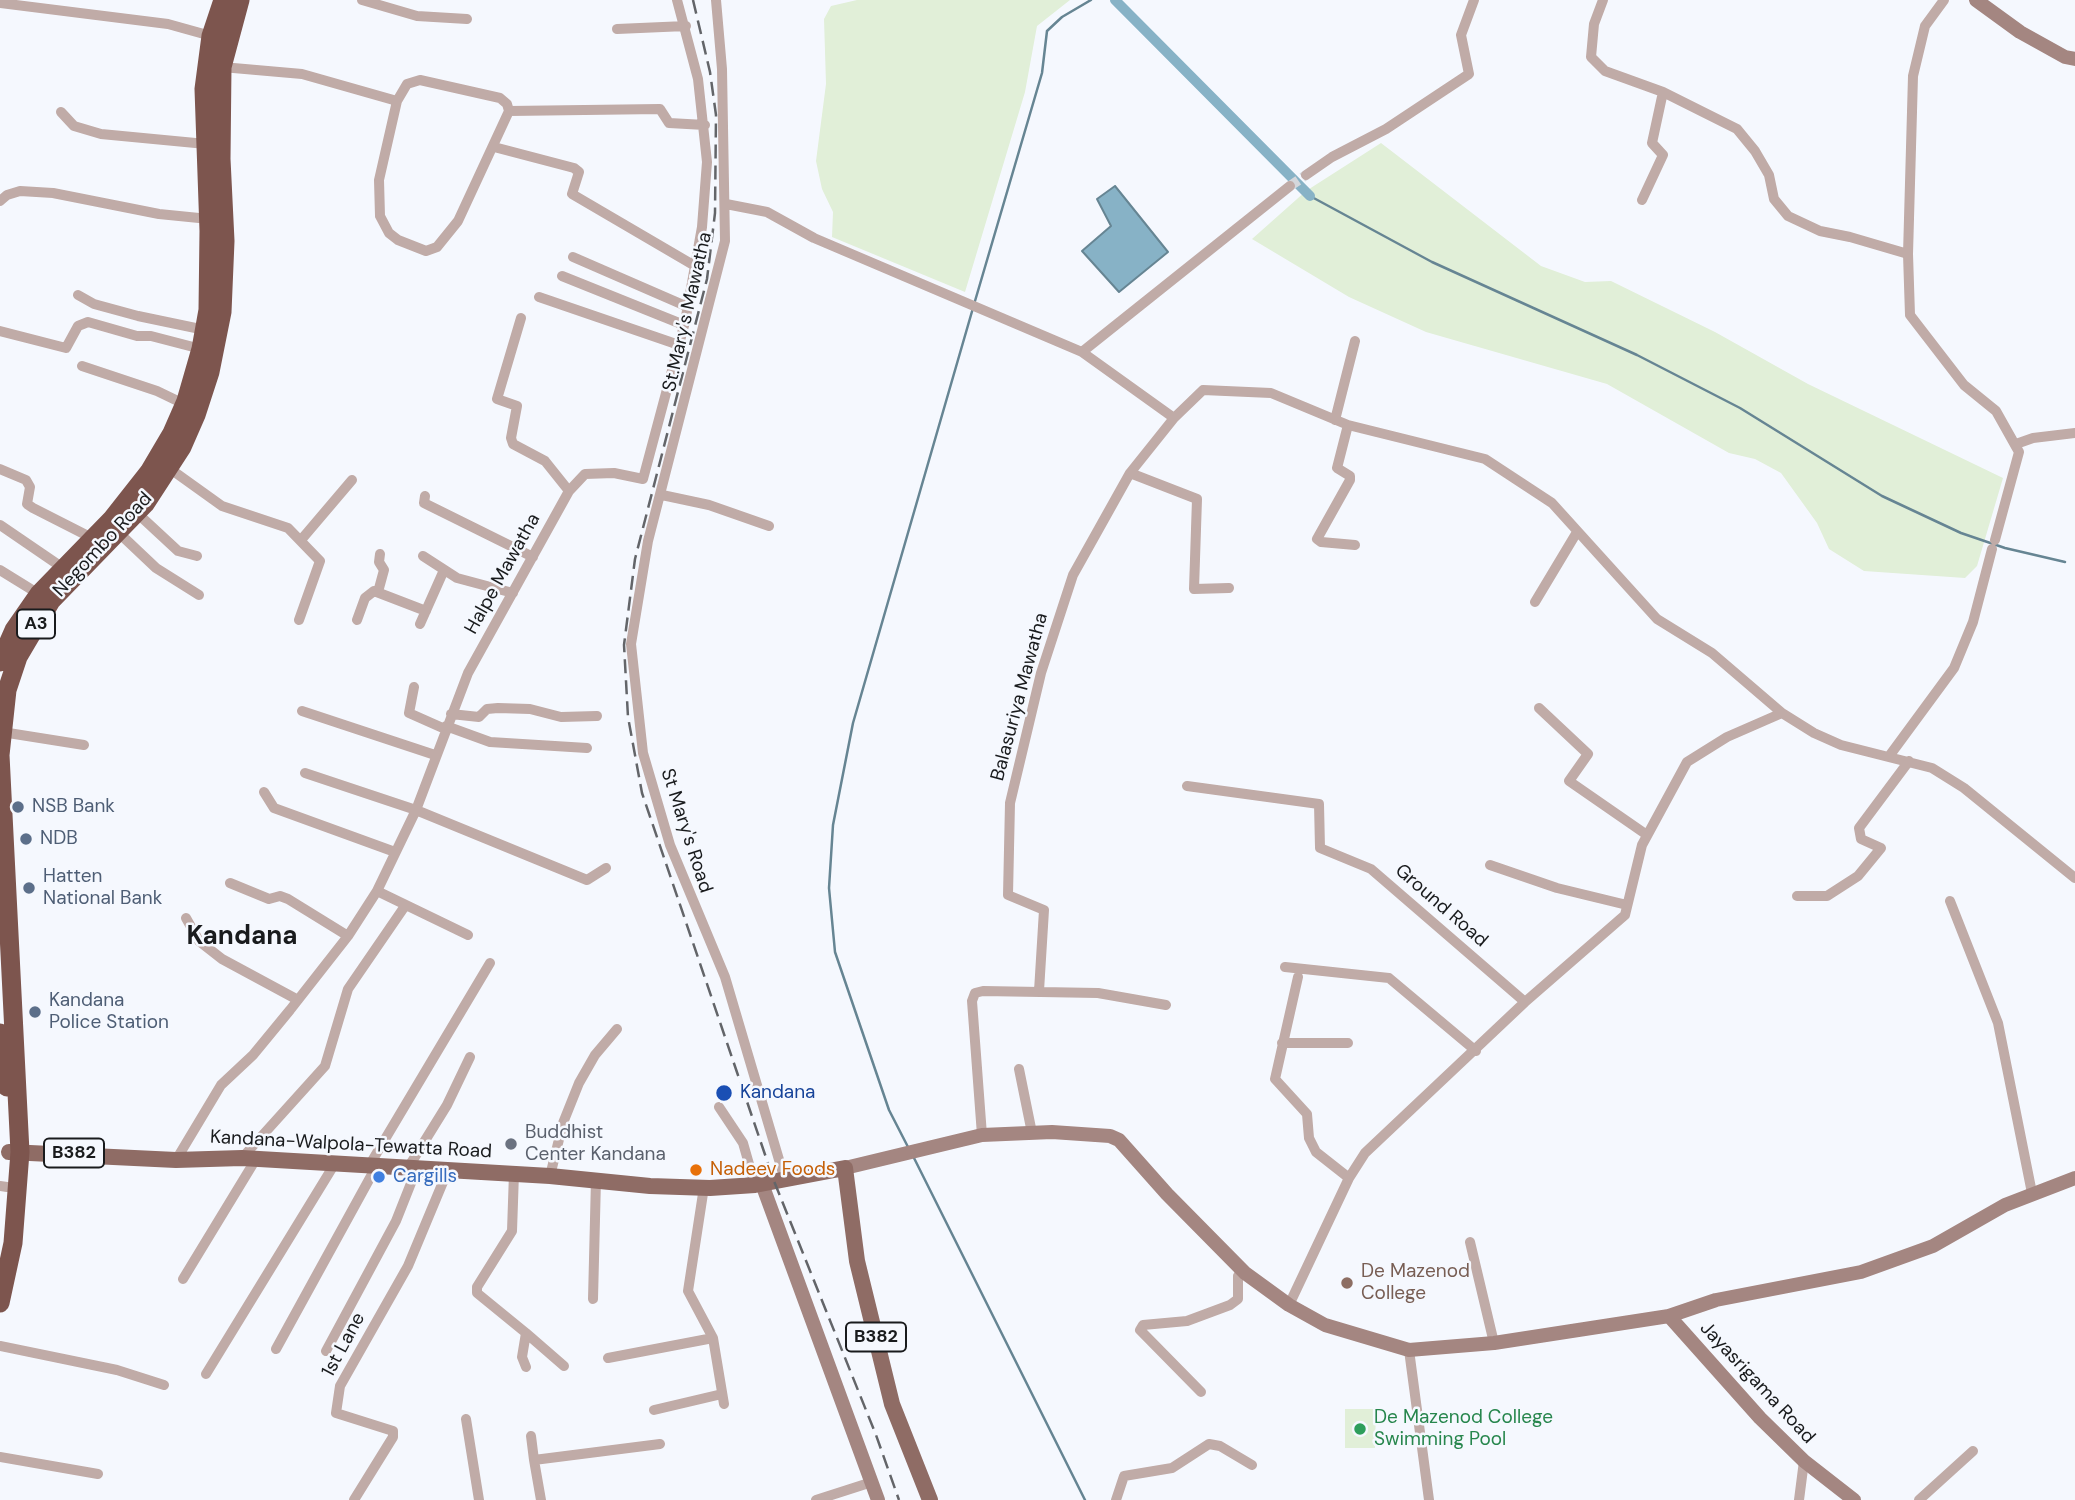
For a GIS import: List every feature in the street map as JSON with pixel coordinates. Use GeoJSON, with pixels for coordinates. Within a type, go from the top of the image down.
{"type":"FeatureCollection","features":[{"type":"Feature","properties":{"kind":"highway","name":"Negombo Road"},"geometry":{"type":"LineString","coordinates":[[0,662],[14,630],[98,543],[149,472],[172,433],[184,404],[203,339],[210,277],[204,89],[211,36],[223,0]]}},
{"type":"Feature","properties":{"kind":"highway","name":"Negombo Road"},"geometry":{"type":"LineString","coordinates":[[0,1303],[13,1243],[15,1152],[1,789],[2,732],[7,690],[18,657],[45,597],[63,568],[98,543],[119,533],[137,513],[169,468],[196,415],[210,372],[222,312],[225,241],[221,159],[222,67],[240,0]]}},
{"type":"Feature","properties":{"kind":"highway","name":"Negombo Road"},"geometry":{"type":"LineString","coordinates":[[0,1033],[15,1152],[4,1186],[0,1259]]}},
{"type":"Feature","properties":{"kind":"main road","name":"Kandana-Walpola-Tewatta Road"},"geometry":{"type":"LineString","coordinates":[[15,1152],[176,1160],[249,1159],[550,1175],[649,1186],[759,1185],[845,1168]]}},
{"type":"Feature","properties":{"kind":"main road","name":"B382"},"geometry":{"type":"LineString","coordinates":[[845,1168],[858,1261],[892,1404],[930,1500]]}},
{"type":"Feature","properties":{"kind":"street"},"geometry":{"type":"LineString","coordinates":[[362,0],[417,16],[467,19]]}},
{"type":"Feature","properties":{"kind":"street"},"geometry":{"type":"LineString","coordinates":[[665,482],[643,479],[688,307],[707,162],[705,125],[686,26],[677,0]]}},
{"type":"Feature","properties":{"kind":"street","name":"St.Mary's Mawatha"},"geometry":{"type":"LineString","coordinates":[[665,482],[725,241],[722,69],[716,0]]}},
{"type":"Feature","properties":{"kind":"street"},"geometry":{"type":"LineString","coordinates":[[1306,175],[1332,157],[1386,129],[1469,74],[1461,35],[1474,0]]}},
{"type":"Feature","properties":{"kind":"street"},"geometry":{"type":"LineString","coordinates":[[1604,0],[1594,24],[1591,57],[1605,71],[1663,92],[1737,129],[1755,151],[1769,175],[1774,198],[1788,216],[1820,232],[1850,237],[1908,254]]}},
{"type":"Feature","properties":{"kind":"street"},"geometry":{"type":"LineString","coordinates":[[1890,755],[1954,667],[1973,622],[2019,452],[1996,411],[1964,385],[1910,315],[1908,254],[1913,76],[1925,26],[1944,0]]}},
{"type":"Feature","properties":{"kind":"street"},"geometry":{"type":"LineString","coordinates":[[1976,0],[2020,32],[2065,57],[2075,59]]}},
{"type":"Feature","properties":{"kind":"street"},"geometry":{"type":"LineString","coordinates":[[0,3],[49,4],[168,24],[211,36]]}},
{"type":"Feature","properties":{"kind":"street"},"geometry":{"type":"LineString","coordinates":[[617,29],[686,26]]}},
{"type":"Feature","properties":{"kind":"street"},"geometry":{"type":"LineString","coordinates":[[222,67],[302,74],[397,101]]}},
{"type":"Feature","properties":{"kind":"street"},"geometry":{"type":"LineString","coordinates":[[420,79],[500,98],[507,104],[509,111],[458,221],[437,247],[426,251],[398,240],[389,233],[380,216],[379,180],[397,101],[407,84],[420,79]]}},
{"type":"Feature","properties":{"kind":"street"},"geometry":{"type":"LineString","coordinates":[[1642,200],[1663,155],[1652,143],[1663,92]]}},
{"type":"Feature","properties":{"kind":"street"},"geometry":{"type":"LineString","coordinates":[[509,111],[660,109],[668,123],[705,125]]}},
{"type":"Feature","properties":{"kind":"street"},"geometry":{"type":"LineString","coordinates":[[61,112],[74,126],[100,134],[206,144]]}},
{"type":"Feature","properties":{"kind":"street"},"geometry":{"type":"LineString","coordinates":[[494,147],[574,169],[579,172],[572,194],[695,266]]}},
{"type":"Feature","properties":{"kind":"street"},"geometry":{"type":"LineString","coordinates":[[1082,352],[1290,186]]}},
{"type":"Feature","properties":{"kind":"street"},"geometry":{"type":"LineString","coordinates":[[2,196],[20,191],[53,194],[159,214],[209,219]]}},
{"type":"Feature","properties":{"kind":"street"},"geometry":{"type":"LineString","coordinates":[[726,204],[767,212],[814,238],[1082,352],[1174,418]]}},
{"type":"Feature","properties":{"kind":"street"},"geometry":{"type":"LineString","coordinates":[[573,257],[688,307]]}},
{"type":"Feature","properties":{"kind":"street"},"geometry":{"type":"LineString","coordinates":[[562,275],[684,325]]}},
{"type":"Feature","properties":{"kind":"street"},"geometry":{"type":"LineString","coordinates":[[78,295],[94,304],[203,339]]}},
{"type":"Feature","properties":{"kind":"street"},"geometry":{"type":"LineString","coordinates":[[539,297],[679,345]]}},
{"type":"Feature","properties":{"kind":"street"},"geometry":{"type":"LineString","coordinates":[[521,318],[497,399],[517,406],[511,438],[513,444],[545,461],[569,491]]}},
{"type":"Feature","properties":{"kind":"street"},"geometry":{"type":"LineString","coordinates":[[0,331],[66,348],[78,326],[88,322],[136,337],[203,339]]}},
{"type":"Feature","properties":{"kind":"street"},"geometry":{"type":"LineString","coordinates":[[1335,420],[1355,341]]}},
{"type":"Feature","properties":{"kind":"street"},"geometry":{"type":"LineString","coordinates":[[82,366],[157,391],[184,404]]}},
{"type":"Feature","properties":{"kind":"street","name":"Balasuriya Mawatha"},"geometry":{"type":"LineString","coordinates":[[1039,991],[1044,910],[1008,895],[1010,803],[1041,673],[1073,575],[1130,473],[1174,418],[1203,390],[1271,393],[1348,425],[1485,459],[1552,503],[1657,619],[1712,653],[1782,713],[1814,733],[1842,745],[1933,768],[1965,788],[2075,878]]}},
{"type":"Feature","properties":{"kind":"street"},"geometry":{"type":"LineString","coordinates":[[1348,425],[1337,468],[1350,476],[1350,480],[1317,539],[1355,545]]}},
{"type":"Feature","properties":{"kind":"street"},"geometry":{"type":"LineString","coordinates":[[2016,444],[2033,438],[2075,433]]}},
{"type":"Feature","properties":{"kind":"street"},"geometry":{"type":"LineString","coordinates":[[169,468],[222,506],[288,528],[320,561],[299,620]]}},
{"type":"Feature","properties":{"kind":"street"},"geometry":{"type":"LineString","coordinates":[[0,469],[26,480],[30,487],[27,504],[98,543]]}},
{"type":"Feature","properties":{"kind":"street","name":"Halpe Mawatha"},"geometry":{"type":"LineString","coordinates":[[176,1160],[221,1085],[253,1055],[298,1000],[348,936],[377,891],[416,810],[468,673],[569,491],[584,474],[614,473],[643,479]]}},
{"type":"Feature","properties":{"kind":"street"},"geometry":{"type":"LineString","coordinates":[[1130,473],[1197,499],[1194,589],[1229,588]]}},
{"type":"Feature","properties":{"kind":"street"},"geometry":{"type":"LineString","coordinates":[[301,540],[352,480]]}},
{"type":"Feature","properties":{"kind":"street","name":"St Mary's Road"},"geometry":{"type":"LineString","coordinates":[[665,482],[648,541],[631,644],[643,753],[670,845],[725,977],[785,1180]]}},
{"type":"Feature","properties":{"kind":"street"},"geometry":{"type":"LineString","coordinates":[[662,495],[709,505],[769,526]]}},
{"type":"Feature","properties":{"kind":"street"},"geometry":{"type":"LineString","coordinates":[[425,496],[424,503],[533,557]]}},
{"type":"Feature","properties":{"kind":"street"},"geometry":{"type":"LineString","coordinates":[[137,513],[178,551],[197,556]]}},
{"type":"Feature","properties":{"kind":"street"},"geometry":{"type":"LineString","coordinates":[[0,525],[63,568]]}},
{"type":"Feature","properties":{"kind":"street"},"geometry":{"type":"LineString","coordinates":[[1535,602],[1577,532]]}},
{"type":"Feature","properties":{"kind":"street"},"geometry":{"type":"LineString","coordinates":[[119,533],[156,568],[199,595]]}},
{"type":"Feature","properties":{"kind":"street"},"geometry":{"type":"LineString","coordinates":[[378,592],[384,569],[379,562],[380,554]]}},
{"type":"Feature","properties":{"kind":"street"},"geometry":{"type":"LineString","coordinates":[[422,556],[457,578],[513,593]]}},
{"type":"Feature","properties":{"kind":"street"},"geometry":{"type":"LineString","coordinates":[[0,570],[45,597]]}},
{"type":"Feature","properties":{"kind":"street"},"geometry":{"type":"LineString","coordinates":[[420,624],[444,570]]}},
{"type":"Feature","properties":{"kind":"street"},"geometry":{"type":"LineString","coordinates":[[357,620],[365,598],[374,591],[426,611]]}},
{"type":"Feature","properties":{"kind":"street"},"geometry":{"type":"LineString","coordinates":[[414,687],[409,713],[446,728],[490,742],[587,748]]}},
{"type":"Feature","properties":{"kind":"street"},"geometry":{"type":"LineString","coordinates":[[451,714],[479,717],[487,709],[499,708],[530,709],[561,718],[597,716]]}},
{"type":"Feature","properties":{"kind":"street"},"geometry":{"type":"LineString","coordinates":[[1539,708],[1588,754],[1569,781],[1647,835]]}},
{"type":"Feature","properties":{"kind":"street"},"geometry":{"type":"LineString","coordinates":[[302,711],[435,755]]}},
{"type":"Feature","properties":{"kind":"street"},"geometry":{"type":"LineString","coordinates":[[1289,1305],[1349,1178],[1365,1153],[1390,1126],[1476,1051],[1525,1002],[1625,915],[1642,845],[1687,762],[1727,737],[1782,713]]}},
{"type":"Feature","properties":{"kind":"street"},"geometry":{"type":"LineString","coordinates":[[2,732],[84,745]]}},
{"type":"Feature","properties":{"kind":"street"},"geometry":{"type":"LineString","coordinates":[[1797,896],[1827,896],[1858,876],[1881,848],[1861,839],[1859,828],[1909,761]]}},
{"type":"Feature","properties":{"kind":"street"},"geometry":{"type":"LineString","coordinates":[[305,773],[416,810],[587,880],[606,868]]}},
{"type":"Feature","properties":{"kind":"street","name":"Ground Road"},"geometry":{"type":"LineString","coordinates":[[1187,786],[1319,804],[1320,848],[1371,869],[1525,1002]]}},
{"type":"Feature","properties":{"kind":"street"},"geometry":{"type":"LineString","coordinates":[[264,792],[274,808],[396,852]]}},
{"type":"Feature","properties":{"kind":"street"},"geometry":{"type":"LineString","coordinates":[[1490,865],[1557,888],[1627,905]]}},
{"type":"Feature","properties":{"kind":"street"},"geometry":{"type":"LineString","coordinates":[[230,883],[270,899],[280,896],[288,899],[348,936]]}},
{"type":"Feature","properties":{"kind":"street"},"geometry":{"type":"LineString","coordinates":[[377,891],[468,934]]}},
{"type":"Feature","properties":{"kind":"street"},"geometry":{"type":"LineString","coordinates":[[1950,901],[1998,1023],[2032,1193]]}},
{"type":"Feature","properties":{"kind":"street"},"geometry":{"type":"LineString","coordinates":[[183,1279],[249,1159],[325,1066],[348,989],[405,906]]}},
{"type":"Feature","properties":{"kind":"street"},"geometry":{"type":"LineString","coordinates":[[186,918],[200,941],[222,958],[298,1000]]}},
{"type":"Feature","properties":{"kind":"street"},"geometry":{"type":"LineString","coordinates":[[276,1349],[372,1167],[490,962]]}},
{"type":"Feature","properties":{"kind":"street"},"geometry":{"type":"LineString","coordinates":[[1285,967],[1389,978],[1476,1051]]}},
{"type":"Feature","properties":{"kind":"street"},"geometry":{"type":"LineString","coordinates":[[1298,977],[1275,1079],[1307,1114],[1309,1138],[1316,1152],[1349,1178]]}},
{"type":"Feature","properties":{"kind":"street"},"geometry":{"type":"LineString","coordinates":[[982,1136],[972,1001],[975,993],[1098,993],[1166,1005]]}},
{"type":"Feature","properties":{"kind":"street"},"geometry":{"type":"LineString","coordinates":[[550,1175],[563,1123],[579,1083],[595,1055],[617,1029]]}},
{"type":"Feature","properties":{"kind":"street"},"geometry":{"type":"LineString","coordinates":[[1282,1043],[1348,1043]]}},
{"type":"Feature","properties":{"kind":"street"},"geometry":{"type":"LineString","coordinates":[[326,1351],[396,1221],[413,1168],[470,1057]]}},
{"type":"Feature","properties":{"kind":"street"},"geometry":{"type":"LineString","coordinates":[[1019,1069],[1032,1133]]}},
{"type":"Feature","properties":{"kind":"street"},"geometry":{"type":"LineString","coordinates":[[719,1107],[743,1143],[878,1500]]}},
{"type":"Feature","properties":{"kind":"street"},"geometry":{"type":"LineString","coordinates":[[845,1168],[982,1136],[1032,1133],[1101,1135],[1119,1140],[1167,1194],[1242,1270],[1289,1305],[1325,1325],[1409,1350],[1494,1343],[1669,1316],[1716,1300],[1861,1272],[1933,1246],[2032,1193],[2075,1178]]}},
{"type":"Feature","properties":{"kind":"street"},"geometry":{"type":"LineString","coordinates":[[206,1374],[334,1165]]}},
{"type":"Feature","properties":{"kind":"street","name":"1st Lane"},"geometry":{"type":"LineString","coordinates":[[354,1500],[393,1437],[393,1432],[336,1413],[340,1386],[408,1266],[448,1170]]}},
{"type":"Feature","properties":{"kind":"street"},"geometry":{"type":"LineString","coordinates":[[514,1174],[512,1231],[477,1287],[477,1293],[564,1366]]}},
{"type":"Feature","properties":{"kind":"street"},"geometry":{"type":"LineString","coordinates":[[593,1299],[596,1179]]}},
{"type":"Feature","properties":{"kind":"street"},"geometry":{"type":"LineString","coordinates":[[654,1410],[723,1399],[713,1338],[688,1291],[704,1187]]}},
{"type":"Feature","properties":{"kind":"street"},"geometry":{"type":"LineString","coordinates":[[1470,1241],[1494,1343]]}},
{"type":"Feature","properties":{"kind":"street"},"geometry":{"type":"LineString","coordinates":[[1201,1392],[1140,1330],[1143,1325],[1187,1321],[1230,1306],[1238,1299],[1238,1276],[1242,1270]]}},
{"type":"Feature","properties":{"kind":"street","name":"Jayasrigama Road"},"geometry":{"type":"LineString","coordinates":[[1669,1316],[1760,1418],[1804,1461],[1854,1500]]}},
{"type":"Feature","properties":{"kind":"street"},"geometry":{"type":"LineString","coordinates":[[526,1334],[522,1357],[526,1367]]}},
{"type":"Feature","properties":{"kind":"street"},"geometry":{"type":"LineString","coordinates":[[608,1358],[713,1338]]}},
{"type":"Feature","properties":{"kind":"street"},"geometry":{"type":"LineString","coordinates":[[0,1346],[117,1370],[164,1385]]}},
{"type":"Feature","properties":{"kind":"street"},"geometry":{"type":"LineString","coordinates":[[1409,1350],[1429,1500]]}},
{"type":"Feature","properties":{"kind":"street"},"geometry":{"type":"LineString","coordinates":[[466,1419],[479,1500]]}},
{"type":"Feature","properties":{"kind":"street"},"geometry":{"type":"LineString","coordinates":[[531,1436],[541,1500]]}},
{"type":"Feature","properties":{"kind":"street"},"geometry":{"type":"LineString","coordinates":[[534,1460],[660,1444]]}},
{"type":"Feature","properties":{"kind":"street"},"geometry":{"type":"LineString","coordinates":[[1116,1500],[1124,1476],[1172,1468],[1209,1444],[1220,1446],[1252,1465]]}},
{"type":"Feature","properties":{"kind":"street"},"geometry":{"type":"LineString","coordinates":[[1919,1500],[1973,1451]]}},
{"type":"Feature","properties":{"kind":"street"},"geometry":{"type":"LineString","coordinates":[[0,1457],[98,1474]]}},
{"type":"Feature","properties":{"kind":"street"},"geometry":{"type":"LineString","coordinates":[[1800,1500],[1804,1461]]}},
{"type":"Feature","properties":{"kind":"street"},"geometry":{"type":"LineString","coordinates":[[816,1500],[872,1482]]}},
{"type":"Feature","properties":{"kind":"green space"},"geometry":{"type":"Polygon","coordinates":[[[857,0],[1070,0],[1037,26],[1025,92],[965,292],[832,237],[833,212],[822,189],[816,161],[826,84],[824,19],[831,6],[857,0]]]}},
{"type":"Feature","properties":{"kind":"green space"},"geometry":{"type":"Polygon","coordinates":[[[1381,143],[1541,266],[1585,282],[1611,281],[1715,332],[1808,384],[2003,478],[1977,566],[1965,578],[1864,571],[1829,549],[1817,523],[1781,473],[1755,459],[1729,453],[1607,384],[1426,332],[1349,297],[1252,239],[1306,191],[1381,143]]]}},
{"type":"Feature","properties":{"kind":"green space","name":"De Mazenod College Swimming Pool"},"geometry":{"type":"Polygon","coordinates":[[[1345,1409],[1376,1409],[1375,1448],[1345,1448],[1345,1409]]]}},
{"type":"Feature","properties":{"kind":"water"},"geometry":{"type":"Polygon","coordinates":[[[1115,186],[1168,252],[1119,292],[1082,251],[1111,226],[1097,199],[1115,186]]]}},
{"type":"Feature","properties":{"kind":"waterway"},"geometry":{"type":"LineString","coordinates":[[975,301],[1042,73],[1047,31],[1062,17],[1091,0]]}},
{"type":"Feature","properties":{"kind":"waterway"},"geometry":{"type":"LineString","coordinates":[[1115,0],[1310,196]]}},
{"type":"Feature","properties":{"kind":"waterway"},"geometry":{"type":"LineString","coordinates":[[1310,196],[1432,262],[1637,355],[1740,408],[1882,496],[1961,533],[2005,548],[2065,562]]}},
{"type":"Feature","properties":{"kind":"waterway"},"geometry":{"type":"LineString","coordinates":[[908,1147],[889,1110],[835,952],[829,888],[833,825],[853,723],[973,308]]}},
{"type":"Feature","properties":{"kind":"waterway"},"geometry":{"type":"LineString","coordinates":[[913,1156],[1085,1500]]}},
{"type":"Feature","properties":{"kind":"tunnel"},"geometry":{"type":"LineString","coordinates":[[1290,186],[1306,175]]}},
{"type":"Feature","properties":{"kind":"railway"},"geometry":{"type":"LineString","coordinates":[[693,0],[710,72],[716,115],[715,213],[707,279],[635,559],[624,645],[628,717],[642,793],[774,1181],[876,1435],[899,1500]]}},
{"type":"Feature","properties":{"kind":"place","name":"NSB Bank"},"geometry":{"type":"Point","coordinates":[18,807]}},
{"type":"Feature","properties":{"kind":"place","name":"NDB"},"geometry":{"type":"Point","coordinates":[26,839]}},
{"type":"Feature","properties":{"kind":"place","name":"Hatten National Bank"},"geometry":{"type":"Point","coordinates":[29,888]}},
{"type":"Feature","properties":{"kind":"place","name":"Kandana Police Station"},"geometry":{"type":"Point","coordinates":[35,1012]}},
{"type":"Feature","properties":{"kind":"place","name":"Kandana"},"geometry":{"type":"Point","coordinates":[724,1093]}},
{"type":"Feature","properties":{"kind":"place","name":"Buddhist Center Kandana"},"geometry":{"type":"Point","coordinates":[511,1144]}},
{"type":"Feature","properties":{"kind":"place","name":"Nadeev Foods"},"geometry":{"type":"Point","coordinates":[696,1170]}},
{"type":"Feature","properties":{"kind":"place","name":"Cargills"},"geometry":{"type":"Point","coordinates":[379,1177]}},
{"type":"Feature","properties":{"kind":"place","name":"De Mazenod College"},"geometry":{"type":"Point","coordinates":[1347,1283]}},
{"type":"Feature","properties":{"kind":"place","name":"De Mazenod College Swimming Pool"},"geometry":{"type":"Point","coordinates":[1360,1429]}},
{"type":"Feature","properties":{"kind":"district","name":"Kandana"},"geometry":{"type":"Point","coordinates":[242,937]}}]}
